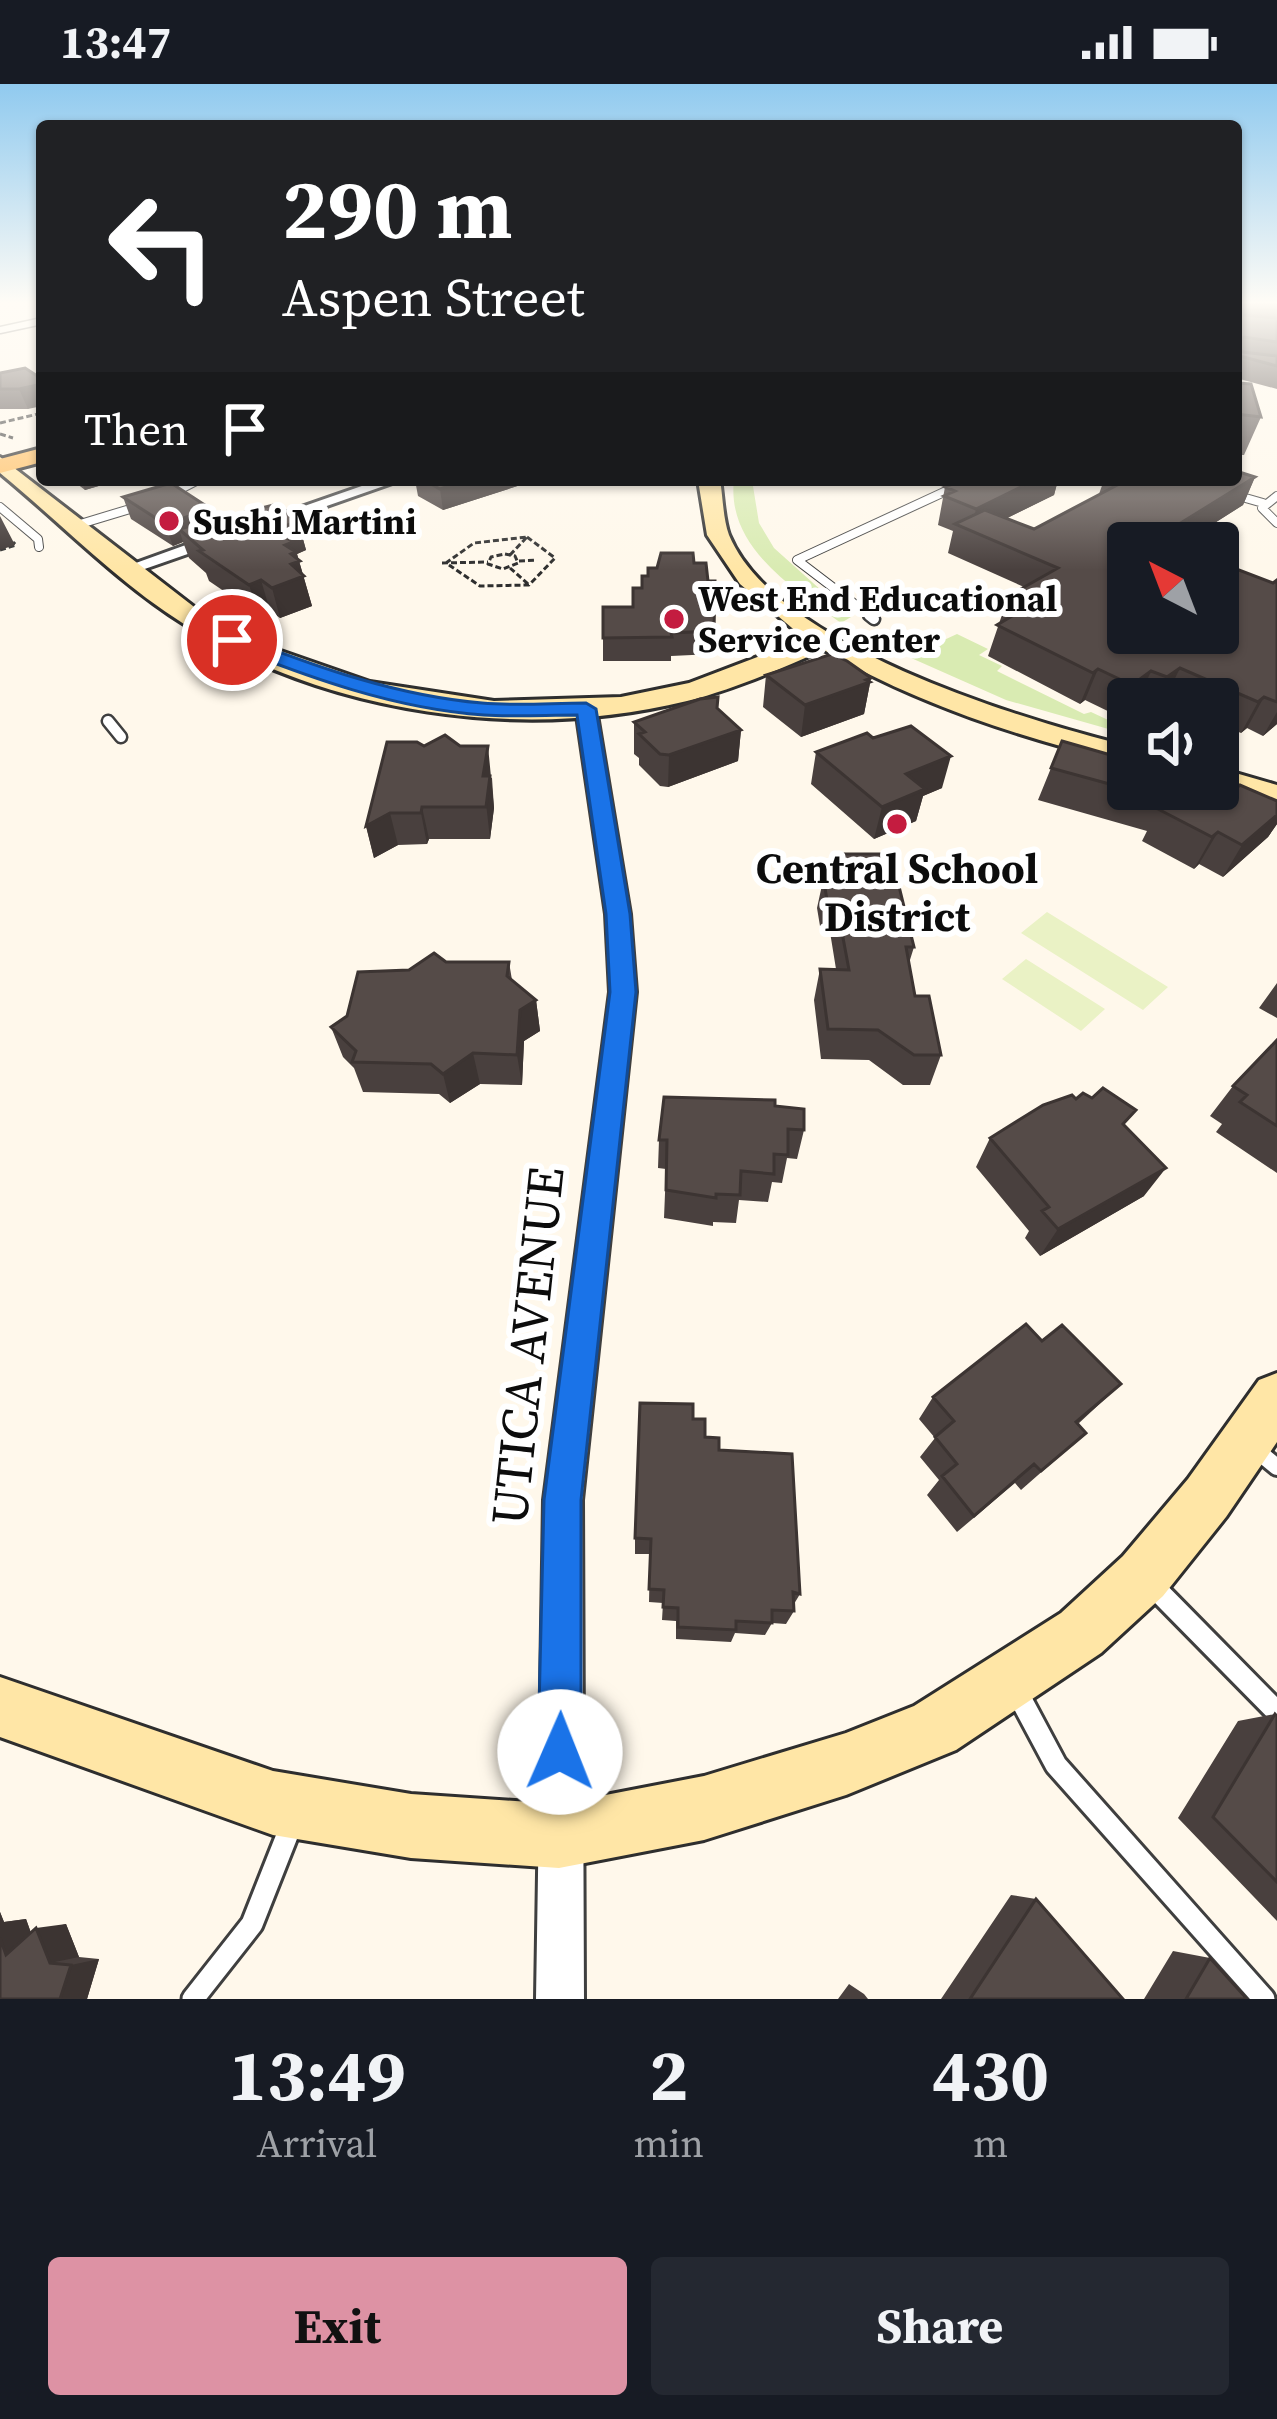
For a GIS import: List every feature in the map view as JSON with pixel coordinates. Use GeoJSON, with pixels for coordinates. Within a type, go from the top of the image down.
{"type":"FeatureCollection","features":[{"type":"Feature","properties":{"kind":"main road"},"geometry":{"type":"LineString","coordinates":[[3,457],[36,443]]}},
{"type":"Feature","properties":{"kind":"main road"},"geometry":{"type":"LineString","coordinates":[[3,457],[36,455]]}},
{"type":"Feature","properties":{"kind":"street"},"geometry":{"type":"LineString","coordinates":[[3,457],[76,525],[208,628],[328,677],[483,709],[586,709],[683,694],[826,640]]}},
{"type":"Feature","properties":{"kind":"street"},"geometry":{"type":"LineString","coordinates":[[130,568],[376,486]]}},
{"type":"Feature","properties":{"kind":"street"},"geometry":{"type":"LineString","coordinates":[[709,486],[712,526],[727,553],[751,582],[826,640],[969,708],[1107,748]]}},
{"type":"Feature","properties":{"kind":"street","name":"UTICA AVENUE"},"geometry":{"type":"LineString","coordinates":[[560,1999],[562,1500],[623,992],[618,914],[586,709]]}},
{"type":"Feature","properties":{"kind":"street"},"geometry":{"type":"LineString","coordinates":[[1239,783],[1277,795]]}},
{"type":"Feature","properties":{"kind":"street"},"geometry":{"type":"LineString","coordinates":[[0,1707],[273,1803],[411,1826],[559,1836],[704,1808],[846,1764],[934,1728],[1012,1682],[1081,1633],[1143,1576],[1267,1436]]}},
{"type":"Feature","properties":{"kind":"lane"},"geometry":{"type":"LineString","coordinates":[[76,525],[186,486]]}},
{"type":"Feature","properties":{"kind":"lane"},"geometry":{"type":"LineString","coordinates":[[874,619],[797,560],[957,486]]}},
{"type":"Feature","properties":{"kind":"lane"},"geometry":{"type":"LineString","coordinates":[[1207,486],[1263,503],[1277,496]]}},
{"type":"Feature","properties":{"kind":"lane"},"geometry":{"type":"LineString","coordinates":[[1263,503],[1264,513],[1277,523]]}},
{"type":"Feature","properties":{"kind":"lane"},"geometry":{"type":"LineString","coordinates":[[0,507],[38,539],[39,548]]}},
{"type":"Feature","properties":{"kind":"lane"},"geometry":{"type":"LineString","coordinates":[[108,722],[121,736]]}},
{"type":"Feature","properties":{"kind":"lane"},"geometry":{"type":"LineString","coordinates":[[1143,1576],[1277,1712]]}},
{"type":"Feature","properties":{"kind":"lane"},"geometry":{"type":"LineString","coordinates":[[1012,1682],[1056,1765],[1264,1999]]}},
{"type":"Feature","properties":{"kind":"lane"},"geometry":{"type":"LineString","coordinates":[[193,1999],[252,1924],[298,1807]]}},
{"type":"Feature","properties":{"kind":"path"},"geometry":{"type":"LineString","coordinates":[[0,423],[36,414]]}},
{"type":"Feature","properties":{"kind":"path"},"geometry":{"type":"LineString","coordinates":[[0,434],[3,457]]}},
{"type":"Feature","properties":{"kind":"path"},"geometry":{"type":"LineString","coordinates":[[0,531],[16,545],[0,550]]}},
{"type":"Feature","properties":{"kind":"path"},"geometry":{"type":"LineString","coordinates":[[510,555],[528,537]]}},
{"type":"Feature","properties":{"kind":"path"},"geometry":{"type":"LineString","coordinates":[[528,537],[555,561],[530,586],[480,586],[444,563],[480,542],[528,537]]}},
{"type":"Feature","properties":{"kind":"path"},"geometry":{"type":"LineString","coordinates":[[487,550],[495,556]]}},
{"type":"Feature","properties":{"kind":"path"},"geometry":{"type":"LineString","coordinates":[[444,563],[488,562],[510,555],[519,561]]}},
{"type":"Feature","properties":{"kind":"path"},"geometry":{"type":"LineString","coordinates":[[488,562],[495,568],[510,568],[519,561],[537,560]]}},
{"type":"Feature","properties":{"kind":"path"},"geometry":{"type":"LineString","coordinates":[[488,576],[495,568]]}},
{"type":"Feature","properties":{"kind":"path"},"geometry":{"type":"LineString","coordinates":[[510,568],[530,586]]}},
{"type":"Feature","properties":{"kind":"green space"},"geometry":{"type":"Polygon","coordinates":[[[734,486],[753,486],[759,523],[774,548],[851,617],[841,623],[767,564],[741,526],[734,486]]]}},
{"type":"Feature","properties":{"kind":"green space"},"geometry":{"type":"Polygon","coordinates":[[[957,634],[988,649],[979,655],[1002,666],[997,671],[1084,714],[1107,719],[1107,729],[1006,700],[866,638],[886,635],[920,651],[957,634]]]}},
{"type":"Feature","properties":{"kind":"green space"},"geometry":{"type":"Polygon","coordinates":[[[1047,912],[1168,987],[1143,1010],[1021,933],[1047,912]]]}},
{"type":"Feature","properties":{"kind":"green space"},"geometry":{"type":"Polygon","coordinates":[[[1026,959],[1105,1009],[1081,1031],[1002,979],[1026,959]]]}},
{"type":"Feature","properties":{"kind":"building"},"geometry":{"type":"Polygon","coordinates":[[[1242,391],[1253,391],[1261,417],[1242,415],[1242,391]]]}},
{"type":"Feature","properties":{"kind":"building"},"geometry":{"type":"Polygon","coordinates":[[[176,486],[211,509],[165,524],[123,497],[176,486]]]}},
{"type":"Feature","properties":{"kind":"building"},"geometry":{"type":"Polygon","coordinates":[[[1023,486],[976,509],[944,496],[955,491],[945,487],[1023,486]]]}},
{"type":"Feature","properties":{"kind":"building"},"geometry":{"type":"Polygon","coordinates":[[[1115,486],[1240,486],[1182,522],[1107,522],[1107,654],[1239,654],[1239,570],[1273,583],[1277,580],[1277,702],[1264,697],[1258,702],[1239,694],[1239,678],[1203,678],[1180,668],[1167,677],[1151,671],[1142,678],[1117,678],[1098,669],[1093,673],[997,625],[1019,612],[1005,606],[1027,593],[1019,590],[1058,568],[955,524],[985,510],[1034,529],[1115,486]]]}},
{"type":"Feature","properties":{"kind":"building"},"geometry":{"type":"Polygon","coordinates":[[[273,505],[298,521],[275,530],[293,542],[285,545],[300,561],[291,564],[304,576],[272,588],[261,580],[249,585],[199,551],[203,550],[179,529],[273,505]]]}},
{"type":"Feature","properties":{"kind":"building"},"geometry":{"type":"Polygon","coordinates":[[[661,553],[693,553],[694,563],[706,563],[708,581],[715,581],[714,631],[603,638],[603,607],[633,607],[633,588],[642,588],[642,576],[648,576],[648,568],[657,568],[661,553]]]}},
{"type":"Feature","properties":{"kind":"building"},"geometry":{"type":"Polygon","coordinates":[[[832,654],[871,678],[866,680],[870,682],[805,705],[766,675],[832,654]]]}},
{"type":"Feature","properties":{"kind":"building"},"geometry":{"type":"Polygon","coordinates":[[[718,697],[717,708],[741,730],[669,755],[660,754],[639,734],[645,732],[634,722],[700,699],[718,697]]]}},
{"type":"Feature","properties":{"kind":"building"},"geometry":{"type":"Polygon","coordinates":[[[911,726],[951,756],[906,774],[925,789],[882,807],[816,752],[867,733],[873,738],[911,726]]]}},
{"type":"Feature","properties":{"kind":"building"},"geometry":{"type":"Polygon","coordinates":[[[445,735],[460,746],[488,746],[483,776],[490,776],[486,807],[422,807],[421,813],[390,813],[366,826],[387,742],[424,746],[445,735]]]}},
{"type":"Feature","properties":{"kind":"building"},"geometry":{"type":"Polygon","coordinates":[[[1062,741],[1107,754],[1107,783],[1051,768],[1062,741]]]}},
{"type":"Feature","properties":{"kind":"building"},"geometry":{"type":"Polygon","coordinates":[[[1240,785],[1277,801],[1277,815],[1242,845],[1218,832],[1212,837],[1160,810],[1239,810],[1240,785]]]}},
{"type":"Feature","properties":{"kind":"building"},"geometry":{"type":"Polygon","coordinates":[[[839,854],[891,854],[914,947],[906,947],[915,996],[929,996],[941,1055],[914,1055],[878,1030],[828,1029],[820,969],[849,970],[836,900],[827,900],[823,876],[830,876],[827,862],[841,862],[839,854]]]}},
{"type":"Feature","properties":{"kind":"building"},"geometry":{"type":"Polygon","coordinates":[[[434,953],[446,962],[509,962],[507,976],[536,1000],[520,1010],[517,1055],[473,1053],[443,1074],[431,1064],[352,1062],[356,1051],[331,1027],[347,1016],[358,972],[409,970],[434,953]]]}},
{"type":"Feature","properties":{"kind":"building"},"geometry":{"type":"Polygon","coordinates":[[[1277,1040],[1277,1126],[1240,1102],[1247,1095],[1233,1086],[1277,1040]]]}},
{"type":"Feature","properties":{"kind":"building"},"geometry":{"type":"Polygon","coordinates":[[[1103,1088],[1136,1110],[1123,1124],[1166,1168],[1058,1229],[1042,1211],[1049,1207],[990,1138],[1043,1105],[1072,1095],[1076,1099],[1083,1093],[1092,1098],[1103,1088]]]}},
{"type":"Feature","properties":{"kind":"building"},"geometry":{"type":"Polygon","coordinates":[[[664,1097],[775,1100],[775,1106],[804,1109],[804,1130],[788,1129],[788,1155],[774,1154],[774,1174],[741,1171],[740,1195],[716,1194],[716,1198],[666,1190],[667,1140],[659,1140],[664,1097]]]}},
{"type":"Feature","properties":{"kind":"building"},"geometry":{"type":"Polygon","coordinates":[[[1026,1324],[1042,1341],[1062,1325],[1121,1384],[1076,1422],[1086,1433],[1041,1471],[1034,1464],[974,1516],[942,1476],[957,1464],[935,1437],[954,1421],[933,1397],[1026,1324]]]}},
{"type":"Feature","properties":{"kind":"building"},"geometry":{"type":"Polygon","coordinates":[[[640,1403],[693,1404],[693,1419],[705,1419],[705,1437],[719,1438],[719,1450],[792,1454],[800,1594],[793,1592],[794,1611],[772,1610],[772,1623],[736,1621],[736,1630],[678,1627],[678,1608],[663,1607],[664,1590],[649,1589],[651,1539],[635,1538],[640,1403]]]}},
{"type":"Feature","properties":{"kind":"building"},"geometry":{"type":"Polygon","coordinates":[[[1277,1716],[1277,1882],[1213,1817],[1277,1716]]]}},
{"type":"Feature","properties":{"kind":"building"},"geometry":{"type":"Polygon","coordinates":[[[1036,1899],[1123,1999],[970,1999],[1036,1899]]]}},
{"type":"Feature","properties":{"kind":"building"},"geometry":{"type":"Polygon","coordinates":[[[36,1928],[50,1963],[71,1965],[60,1999],[0,1999],[0,1938],[6,1955],[36,1928]]]}},
{"type":"Feature","properties":{"kind":"building"},"geometry":{"type":"Polygon","coordinates":[[[1210,1958],[1247,1999],[1186,1999],[1210,1958]]]}},
{"type":"Feature","properties":{"kind":"place","name":"Sushi Martini"},"geometry":{"type":"Point","coordinates":[169,521]}},
{"type":"Feature","properties":{"kind":"place","name":"West End Educational Service Center"},"geometry":{"type":"Point","coordinates":[674,619]}},
{"type":"Feature","properties":{"kind":"place","name":"Central School District"},"geometry":{"type":"Point","coordinates":[897,824]}},
{"type":"Feature","properties":{"kind":"route"},"geometry":{"type":"LineString","coordinates":[[232,640],[310,671],[414,698],[483,709],[586,709],[618,914],[623,992],[562,1500],[560,1752]]}}]}
